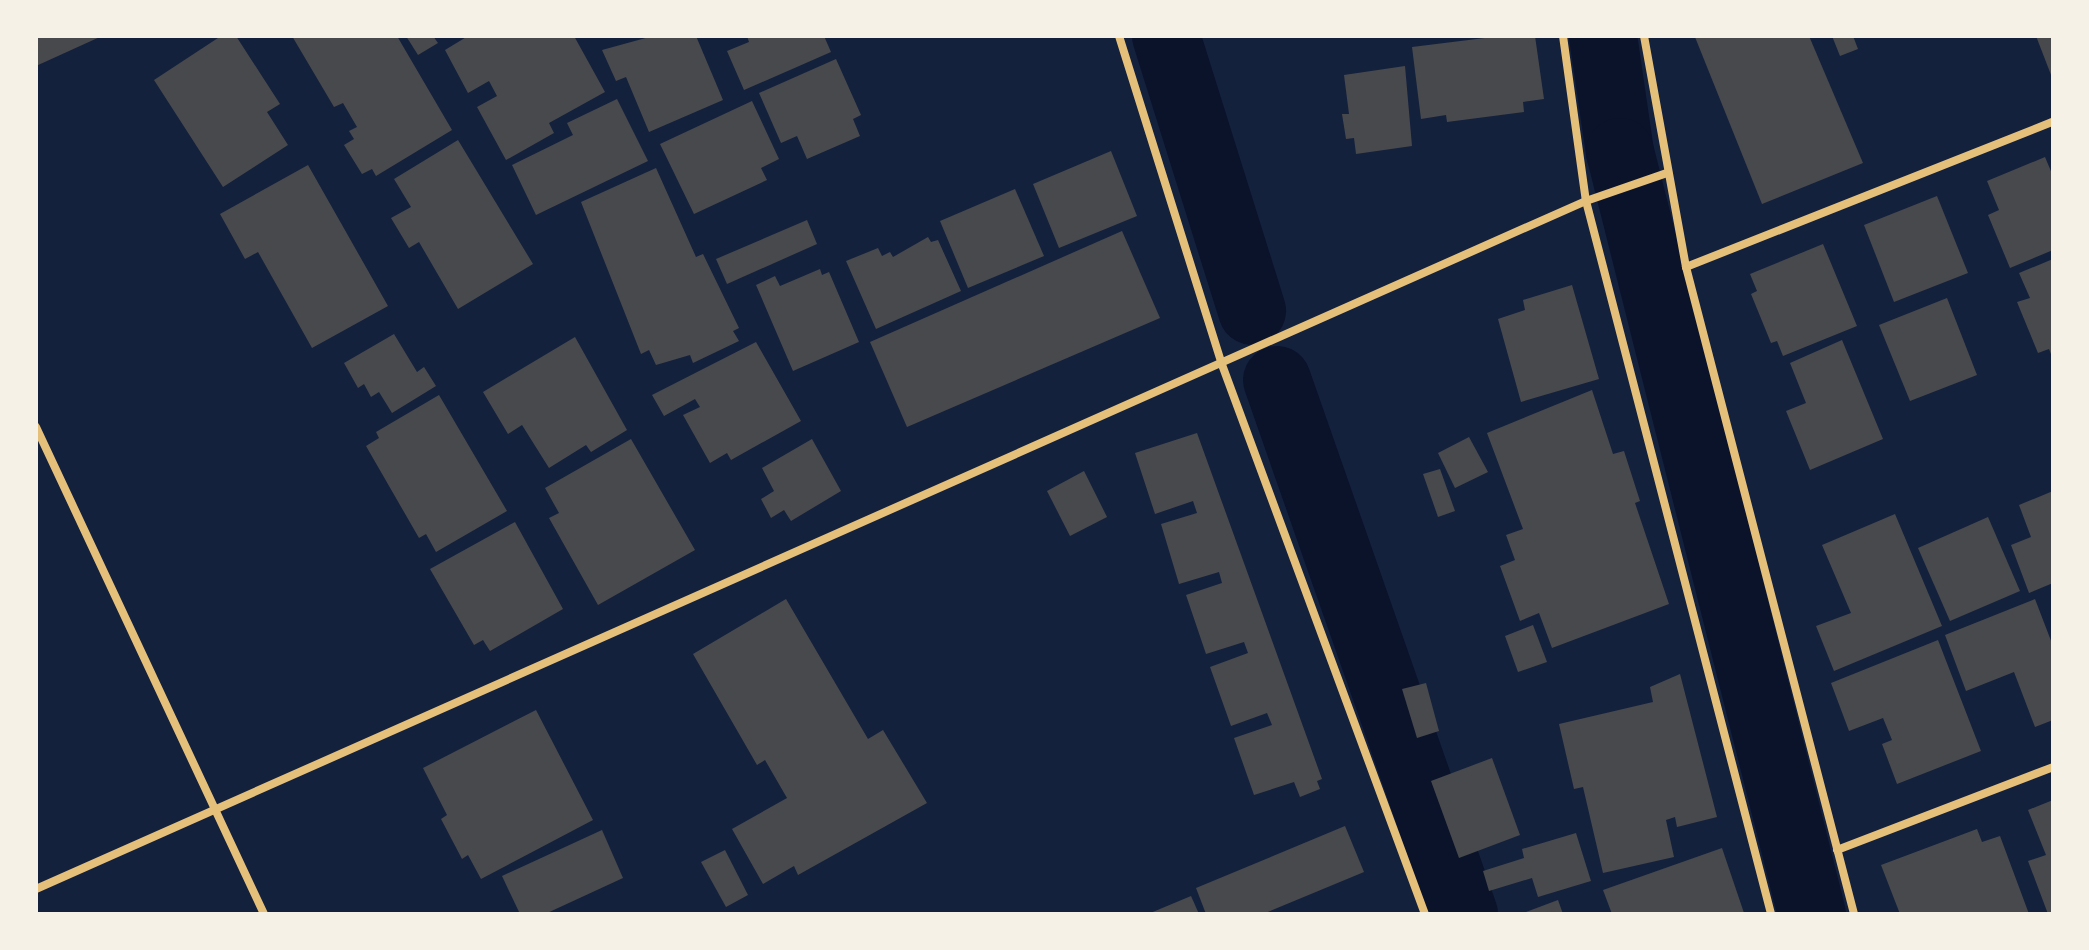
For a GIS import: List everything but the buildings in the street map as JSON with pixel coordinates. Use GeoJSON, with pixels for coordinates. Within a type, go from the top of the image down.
{"type":"FeatureCollection","features":[{"type":"Feature","properties":{"kind":"street"},"geometry":{"type":"LineString","coordinates":[[1119,36],[1221,362],[1425,914]]}},
{"type":"Feature","properties":{"kind":"street"},"geometry":{"type":"LineString","coordinates":[[1563,36],[1586,201],[1771,914]]}},
{"type":"Feature","properties":{"kind":"street"},"geometry":{"type":"LineString","coordinates":[[1644,36],[1686,267],[1854,914]]}},
{"type":"Feature","properties":{"kind":"street"},"geometry":{"type":"LineString","coordinates":[[1686,267],[2053,122]]}},
{"type":"Feature","properties":{"kind":"street"},"geometry":{"type":"LineString","coordinates":[[36,889],[1586,201],[1667,173]]}},
{"type":"Feature","properties":{"kind":"street"},"geometry":{"type":"LineString","coordinates":[[36,427],[264,914]]}},
{"type":"Feature","properties":{"kind":"street"},"geometry":{"type":"LineString","coordinates":[[1837,850],[2053,767]]}},
{"type":"Feature","properties":{"kind":"waterway"},"geometry":{"type":"LineString","coordinates":[[1166,36],[1252,311]]}},
{"type":"Feature","properties":{"kind":"waterway"},"geometry":{"type":"LineString","coordinates":[[1603,36],[1620,152],[1812,914]]}},
{"type":"Feature","properties":{"kind":"waterway"},"geometry":{"type":"LineString","coordinates":[[1277,380],[1464,914]]}}]}
